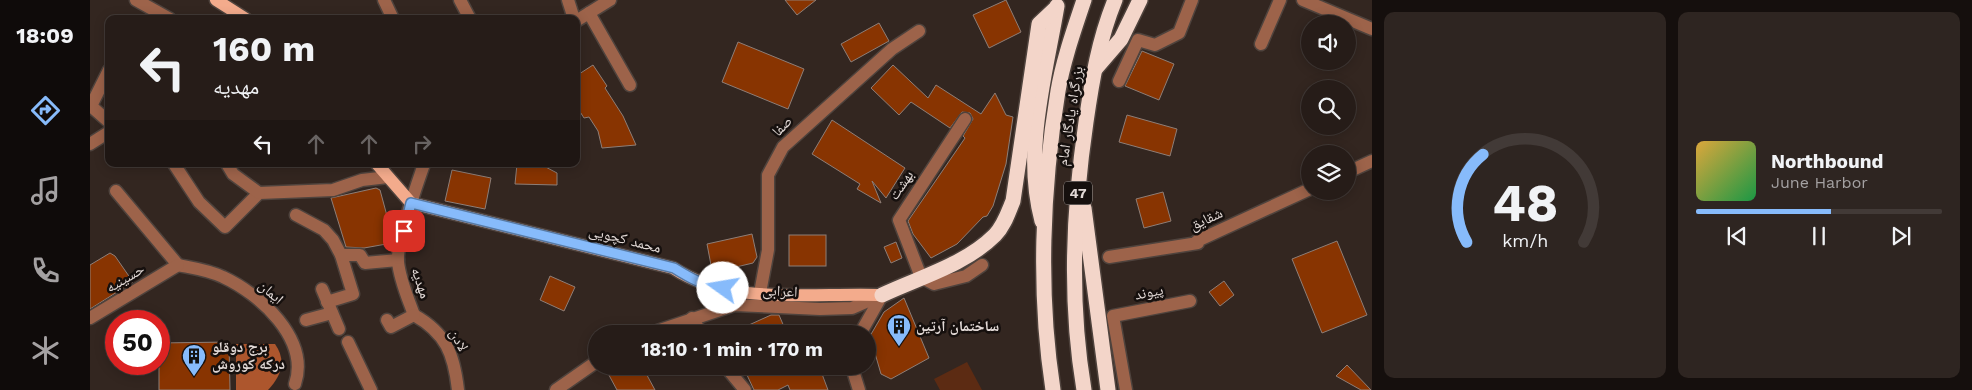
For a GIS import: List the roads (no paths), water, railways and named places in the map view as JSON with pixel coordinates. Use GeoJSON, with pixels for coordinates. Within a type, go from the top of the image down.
{"type":"FeatureCollection","features":[{"type":"Feature","properties":{"kind":"highway","name":"بزرگراه یادگار امام"},"geometry":{"type":"LineString","coordinates":[[1053,390],[1044,304],[1048,167],[1058,90],[1084,0]]}},
{"type":"Feature","properties":{"kind":"highway","name":"بزرگراه یادگار امام"},"geometry":{"type":"LineString","coordinates":[[1084,390],[1079,359],[1074,297],[1079,170],[1093,71],[1115,0]]}},
{"type":"Feature","properties":{"kind":"highway"},"geometry":{"type":"LineString","coordinates":[[1093,71],[1121,39],[1140,0]]}},
{"type":"Feature","properties":{"kind":"highway"},"geometry":{"type":"LineString","coordinates":[[1046,236],[1036,200],[1034,158],[1038,112],[1057,4]]}},
{"type":"Feature","properties":{"kind":"highway"},"geometry":{"type":"LineString","coordinates":[[882,294],[952,265],[976,251],[996,234],[1006,219],[1013,201],[1039,24],[1057,4]]}},
{"type":"Feature","properties":{"kind":"highway"},"geometry":{"type":"LineString","coordinates":[[1079,170],[1108,390]]}},
{"type":"Feature","properties":{"kind":"main road"},"geometry":{"type":"LineString","coordinates":[[216,0],[240,15]]}},
{"type":"Feature","properties":{"kind":"main road"},"geometry":{"type":"LineString","coordinates":[[380,167],[411,203]]}},
{"type":"Feature","properties":{"kind":"main road","name":"محمد کچویی"},"geometry":{"type":"LineString","coordinates":[[411,203],[674,268],[690,279],[709,286],[760,293],[813,296],[882,294]]}},
{"type":"Feature","properties":{"kind":"street"},"geometry":{"type":"LineString","coordinates":[[136,0],[163,15]]}},
{"type":"Feature","properties":{"kind":"street"},"geometry":{"type":"LineString","coordinates":[[384,0],[391,15]]}},
{"type":"Feature","properties":{"kind":"street"},"geometry":{"type":"LineString","coordinates":[[460,0],[468,15]]}},
{"type":"Feature","properties":{"kind":"street"},"geometry":{"type":"LineString","coordinates":[[568,0],[573,15]]}},
{"type":"Feature","properties":{"kind":"street"},"geometry":{"type":"LineString","coordinates":[[580,18],[610,0]]}},
{"type":"Feature","properties":{"kind":"street"},"geometry":{"type":"LineString","coordinates":[[1119,81],[1138,40],[1155,45],[1179,33],[1192,0]]}},
{"type":"Feature","properties":{"kind":"street"},"geometry":{"type":"LineString","coordinates":[[1261,44],[1280,0]]}},
{"type":"Feature","properties":{"kind":"street"},"geometry":{"type":"LineString","coordinates":[[1303,0],[1372,29]]}},
{"type":"Feature","properties":{"kind":"street"},"geometry":{"type":"LineString","coordinates":[[589,13],[630,85]]}},
{"type":"Feature","properties":{"kind":"street","name":"صفا"},"geometry":{"type":"LineString","coordinates":[[760,293],[768,250],[768,175],[783,147],[892,49],[919,31]]}},
{"type":"Feature","properties":{"kind":"street"},"geometry":{"type":"LineString","coordinates":[[105,74],[95,85],[91,106],[105,118]]}},
{"type":"Feature","properties":{"kind":"street","name":"بهشت"},"geometry":{"type":"LineString","coordinates":[[921,277],[899,220],[900,216],[965,119]]}},
{"type":"Feature","properties":{"kind":"street"},"geometry":{"type":"LineString","coordinates":[[90,144],[105,135]]}},
{"type":"Feature","properties":{"kind":"street"},"geometry":{"type":"LineString","coordinates":[[1356,168],[1372,160]]}},
{"type":"Feature","properties":{"kind":"street"},"geometry":{"type":"LineString","coordinates":[[176,167],[199,202],[225,226],[259,193]]}},
{"type":"Feature","properties":{"kind":"street"},"geometry":{"type":"LineString","coordinates":[[228,167],[232,174],[259,193],[334,190],[362,180],[388,178]]}},
{"type":"Feature","properties":{"kind":"street","name":"مهدیه"},"geometry":{"type":"LineString","coordinates":[[414,315],[402,282],[398,260],[411,203],[422,170]]}},
{"type":"Feature","properties":{"kind":"street"},"geometry":{"type":"LineString","coordinates":[[116,191],[178,265]]}},
{"type":"Feature","properties":{"kind":"street","name":"شقایق"},"geometry":{"type":"LineString","coordinates":[[1109,257],[1198,243],[1197,241],[1301,193]]}},
{"type":"Feature","properties":{"kind":"street"},"geometry":{"type":"LineString","coordinates":[[296,215],[324,230],[341,254],[353,294],[306,320]]}},
{"type":"Feature","properties":{"kind":"street"},"geometry":{"type":"LineString","coordinates":[[341,254],[360,255],[365,263],[398,260]]}},
{"type":"Feature","properties":{"kind":"street"},"geometry":{"type":"LineString","coordinates":[[921,277],[934,284],[948,282],[966,276],[982,264]]}},
{"type":"Feature","properties":{"kind":"street","name":"حسینیه"},"geometry":{"type":"LineString","coordinates":[[90,318],[178,265]]}},
{"type":"Feature","properties":{"kind":"street","name":"ایمان"},"geometry":{"type":"LineString","coordinates":[[178,265],[222,276],[252,295],[268,308],[284,328],[296,352],[299,369],[296,384]]}},
{"type":"Feature","properties":{"kind":"street"},"geometry":{"type":"LineString","coordinates":[[322,289],[338,328]]}},
{"type":"Feature","properties":{"kind":"street"},"geometry":{"type":"LineString","coordinates":[[865,325],[882,294]]}},
{"type":"Feature","properties":{"kind":"street","name":"اعرابی"},"geometry":{"type":"LineString","coordinates":[[673,325],[735,305],[820,309],[852,308],[882,294]]}},
{"type":"Feature","properties":{"kind":"street","name":"پیوند"},"geometry":{"type":"LineString","coordinates":[[1126,390],[1113,316],[1190,301]]}},
{"type":"Feature","properties":{"kind":"street"},"geometry":{"type":"LineString","coordinates":[[387,320],[391,327],[414,315]]}},
{"type":"Feature","properties":{"kind":"street","name":"لادن"},"geometry":{"type":"LineString","coordinates":[[414,315],[432,325],[446,342],[456,372],[458,390]]}},
{"type":"Feature","properties":{"kind":"street"},"geometry":{"type":"LineString","coordinates":[[692,318],[696,325]]}},
{"type":"Feature","properties":{"kind":"street"},"geometry":{"type":"LineString","coordinates":[[348,342],[369,382],[371,390]]}},
{"type":"Feature","properties":{"kind":"street"},"geometry":{"type":"LineString","coordinates":[[556,390],[588,368]]}},
{"type":"Feature","properties":{"kind":"street"},"geometry":{"type":"LineString","coordinates":[[732,375],[745,390]]}},
{"type":"Feature","properties":{"kind":"street"},"geometry":{"type":"LineString","coordinates":[[854,375],[859,390]]}},
{"type":"Feature","properties":{"kind":"place","name":"ساختمان آرتین"},"geometry":{"type":"Point","coordinates":[899,347]}},
{"type":"Feature","properties":{"kind":"place","name":"برج دوقلو درکه کوروش"},"geometry":{"type":"Point","coordinates":[194,377]}}]}
